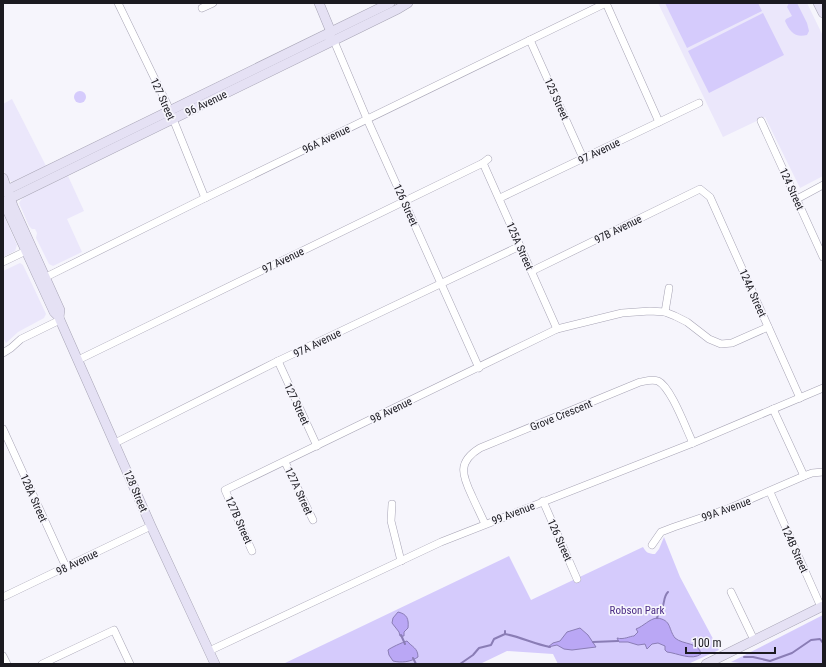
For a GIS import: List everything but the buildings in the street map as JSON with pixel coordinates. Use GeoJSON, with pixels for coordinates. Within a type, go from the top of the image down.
{"type":"FeatureCollection","features":[{"type":"Feature","properties":{"kind":"main road"},"geometry":{"type":"LineString","coordinates":[[319,3],[331,32],[330,37],[320,48]]}},
{"type":"Feature","properties":{"kind":"main road","name":"96 Avenue"},"geometry":{"type":"LineString","coordinates":[[5,198],[390,3]]}},
{"type":"Feature","properties":{"kind":"main road","name":"96 Avenue"},"geometry":{"type":"LineString","coordinates":[[171,115],[320,48],[408,3]]}},
{"type":"Feature","properties":{"kind":"main road"},"geometry":{"type":"LineString","coordinates":[[818,3],[823,13]]}},
{"type":"Feature","properties":{"kind":"main road","name":"128 Street"},"geometry":{"type":"LineString","coordinates":[[3,178],[5,198],[26,251],[54,312],[60,318],[151,526],[215,664]]}},
{"type":"Feature","properties":{"kind":"main road","name":"128 Street"},"geometry":{"type":"LineString","coordinates":[[5,198],[46,277],[60,310],[60,318]]}},
{"type":"Feature","properties":{"kind":"main road"},"geometry":{"type":"LineString","coordinates":[[706,664],[822,606]]}},
{"type":"Feature","properties":{"kind":"street","name":"127 Street"},"geometry":{"type":"LineString","coordinates":[[118,3],[171,115],[205,198]]}},
{"type":"Feature","properties":{"kind":"street"},"geometry":{"type":"LineString","coordinates":[[202,8],[213,3]]}},
{"type":"Feature","properties":{"kind":"street"},"geometry":{"type":"LineString","coordinates":[[606,3],[659,122]]}},
{"type":"Feature","properties":{"kind":"street","name":"96A Avenue"},"geometry":{"type":"LineString","coordinates":[[46,277],[606,3]]}},
{"type":"Feature","properties":{"kind":"street","name":"125 Street"},"geometry":{"type":"LineString","coordinates":[[530,40],[583,158]]}},
{"type":"Feature","properties":{"kind":"street","name":"126 Street"},"geometry":{"type":"LineString","coordinates":[[334,41],[367,120],[479,368]]}},
{"type":"Feature","properties":{"kind":"street","name":"97 Avenue"},"geometry":{"type":"LineString","coordinates":[[500,198],[699,103]]}},
{"type":"Feature","properties":{"kind":"street","name":"124 Street"},"geometry":{"type":"LineString","coordinates":[[761,121],[823,257]]}},
{"type":"Feature","properties":{"kind":"street","name":"97 Avenue"},"geometry":{"type":"LineString","coordinates":[[78,360],[485,161]]}},
{"type":"Feature","properties":{"kind":"street","name":"125A Street"},"geometry":{"type":"LineString","coordinates":[[485,161],[557,330]]}},
{"type":"Feature","properties":{"kind":"street"},"geometry":{"type":"LineString","coordinates":[[797,199],[823,185]]}},
{"type":"Feature","properties":{"kind":"street","name":"97B Avenue"},"geometry":{"type":"LineString","coordinates":[[532,271],[700,189],[704,192]]}},
{"type":"Feature","properties":{"kind":"street","name":"124A Street"},"geometry":{"type":"LineString","coordinates":[[704,192],[710,197],[800,398]]}},
{"type":"Feature","properties":{"kind":"street","name":"97A Avenue"},"geometry":{"type":"LineString","coordinates":[[115,442],[278,361],[520,246]]}},
{"type":"Feature","properties":{"kind":"street"},"geometry":{"type":"LineString","coordinates":[[3,262],[26,251]]}},
{"type":"Feature","properties":{"kind":"street"},"geometry":{"type":"LineString","coordinates":[[669,288],[665,312],[687,322],[709,339],[720,344],[732,343],[768,327]]}},
{"type":"Feature","properties":{"kind":"street","name":"98 Avenue"},"geometry":{"type":"LineString","coordinates":[[225,490],[557,330],[622,313],[636,311],[665,312]]}},
{"type":"Feature","properties":{"kind":"street"},"geometry":{"type":"LineString","coordinates":[[3,353],[21,339],[60,318]]}},
{"type":"Feature","properties":{"kind":"street","name":"127 Street"},"geometry":{"type":"LineString","coordinates":[[278,361],[316,446]]}},
{"type":"Feature","properties":{"kind":"street","name":"Grove Crescent"},"geometry":{"type":"LineString","coordinates":[[485,524],[463,475],[465,463],[473,452],[640,382],[656,380],[664,385],[672,396],[693,443]]}},
{"type":"Feature","properties":{"kind":"street","name":"99 Avenue"},"geometry":{"type":"LineString","coordinates":[[209,651],[441,542],[693,443],[823,388]]}},
{"type":"Feature","properties":{"kind":"street"},"geometry":{"type":"LineString","coordinates":[[773,409],[804,476],[812,473],[823,472]]}},
{"type":"Feature","properties":{"kind":"street","name":"128A Street"},"geometry":{"type":"LineString","coordinates":[[3,429],[66,568]]}},
{"type":"Feature","properties":{"kind":"street","name":"127A Street"},"geometry":{"type":"LineString","coordinates":[[285,462],[313,520]]}},
{"type":"Feature","properties":{"kind":"street","name":"99A Avenue"},"geometry":{"type":"LineString","coordinates":[[652,545],[661,532],[674,526],[730,508],[804,476]]}},
{"type":"Feature","properties":{"kind":"street","name":"127B Street"},"geometry":{"type":"LineString","coordinates":[[225,490],[252,551]]}},
{"type":"Feature","properties":{"kind":"street","name":"124B Street"},"geometry":{"type":"LineString","coordinates":[[770,492],[822,606]]}},
{"type":"Feature","properties":{"kind":"street","name":"126 Street"},"geometry":{"type":"LineString","coordinates":[[543,501],[577,579]]}},
{"type":"Feature","properties":{"kind":"street"},"geometry":{"type":"LineString","coordinates":[[392,504],[391,521],[401,561]]}},
{"type":"Feature","properties":{"kind":"street","name":"98 Avenue"},"geometry":{"type":"LineString","coordinates":[[3,597],[151,526]]}},
{"type":"Feature","properties":{"kind":"street"},"geometry":{"type":"LineString","coordinates":[[731,592],[754,640]]}},
{"type":"Feature","properties":{"kind":"street"},"geometry":{"type":"LineString","coordinates":[[42,664],[114,630],[130,664]]}},
{"type":"Feature","properties":{"kind":"street"},"geometry":{"type":"LineString","coordinates":[[3,656],[7,664]]}},
{"type":"Feature","properties":{"kind":"shaded area"},"geometry":{"type":"Polygon","coordinates":[[[658,3],[807,3],[823,36],[823,176],[800,188],[765,117],[723,137],[658,3]]]}},
{"type":"Feature","properties":{"kind":"shaded area"},"geometry":{"type":"Polygon","coordinates":[[[12,99],[46,166],[12,182],[8,179],[3,169],[3,104],[12,99]]]}},
{"type":"Feature","properties":{"kind":"shaded area"},"geometry":{"type":"Polygon","coordinates":[[[68,176],[84,211],[67,219],[82,252],[53,266],[49,264],[36,238],[37,233],[35,229],[32,229],[29,226],[19,203],[24,197],[68,176]]]}},
{"type":"Feature","properties":{"kind":"shaded area"},"geometry":{"type":"Polygon","coordinates":[[[3,214],[17,245],[15,251],[3,257],[3,214]]]}},
{"type":"Feature","properties":{"kind":"shaded area"},"geometry":{"type":"Polygon","coordinates":[[[20,263],[23,265],[46,314],[44,318],[18,332],[6,343],[3,337],[3,271],[20,263]]]}},
{"type":"Feature","properties":{"kind":"shaded area"},"geometry":{"type":"Polygon","coordinates":[[[398,612],[404,614],[408,620],[408,628],[404,632],[404,636],[400,636],[399,632],[392,623],[393,618],[398,612]]]}},
{"type":"Feature","properties":{"kind":"shaded area"},"geometry":{"type":"Polygon","coordinates":[[[657,618],[662,619],[669,625],[675,638],[697,647],[701,654],[689,657],[667,652],[665,650],[665,646],[658,643],[652,644],[647,649],[645,644],[638,645],[628,642],[619,642],[617,638],[622,639],[634,636],[638,632],[636,629],[657,618]]]}},
{"type":"Feature","properties":{"kind":"shaded area"},"geometry":{"type":"Polygon","coordinates":[[[580,628],[588,635],[596,647],[572,650],[564,649],[557,645],[548,647],[553,643],[560,641],[567,632],[580,628]]]}},
{"type":"Feature","properties":{"kind":"shaded area"},"geometry":{"type":"Polygon","coordinates":[[[407,641],[416,650],[418,657],[406,662],[393,661],[388,650],[407,641]]]}},
{"type":"Feature","properties":{"kind":"green space"},"geometry":{"type":"Polygon","coordinates":[[[665,3],[758,3],[762,11],[687,48],[665,3]]]}},
{"type":"Feature","properties":{"kind":"green space"},"geometry":{"type":"Polygon","coordinates":[[[789,3],[797,3],[807,23],[809,31],[807,35],[796,35],[787,25],[785,21],[786,19],[792,16],[787,7],[789,3]]]}},
{"type":"Feature","properties":{"kind":"green space"},"geometry":{"type":"Polygon","coordinates":[[[763,13],[784,55],[709,93],[688,51],[763,13]]]}},
{"type":"Feature","properties":{"kind":"green space"},"geometry":{"type":"Polygon","coordinates":[[[80,91],[84,93],[86,97],[84,101],[80,103],[76,101],[74,97],[76,93],[80,91]]]}},
{"type":"Feature","properties":{"kind":"green space","name":"Robson Park"},"geometry":{"type":"Polygon","coordinates":[[[664,537],[680,577],[719,650],[688,664],[558,664],[553,654],[507,651],[480,664],[283,664],[509,556],[531,600],[643,547],[651,554],[655,554],[664,537]]]}},
{"type":"Feature","properties":{"kind":"green space"},"geometry":{"type":"Polygon","coordinates":[[[823,615],[823,664],[749,664],[731,662],[823,615]]]}},
{"type":"Feature","properties":{"kind":"waterway"},"geometry":{"type":"LineString","coordinates":[[657,618],[663,606],[665,596],[668,592]]}},
{"type":"Feature","properties":{"kind":"waterway"},"geometry":{"type":"LineString","coordinates":[[460,664],[473,655],[479,648],[491,645],[494,639],[505,634],[505,631]]}},
{"type":"Feature","properties":{"kind":"waterway"},"geometry":{"type":"LineString","coordinates":[[505,634],[550,647]]}},
{"type":"Feature","properties":{"kind":"waterway"},"geometry":{"type":"LineString","coordinates":[[401,635],[405,644]]}},
{"type":"Feature","properties":{"kind":"waterway"},"geometry":{"type":"LineString","coordinates":[[744,657],[753,657],[770,661],[792,653],[811,640],[820,639],[823,643]]}},
{"type":"Feature","properties":{"kind":"waterway"},"geometry":{"type":"LineString","coordinates":[[593,642],[618,641]]}},
{"type":"Feature","properties":{"kind":"waterway"},"geometry":{"type":"LineString","coordinates":[[413,658],[416,664]]}}]}
